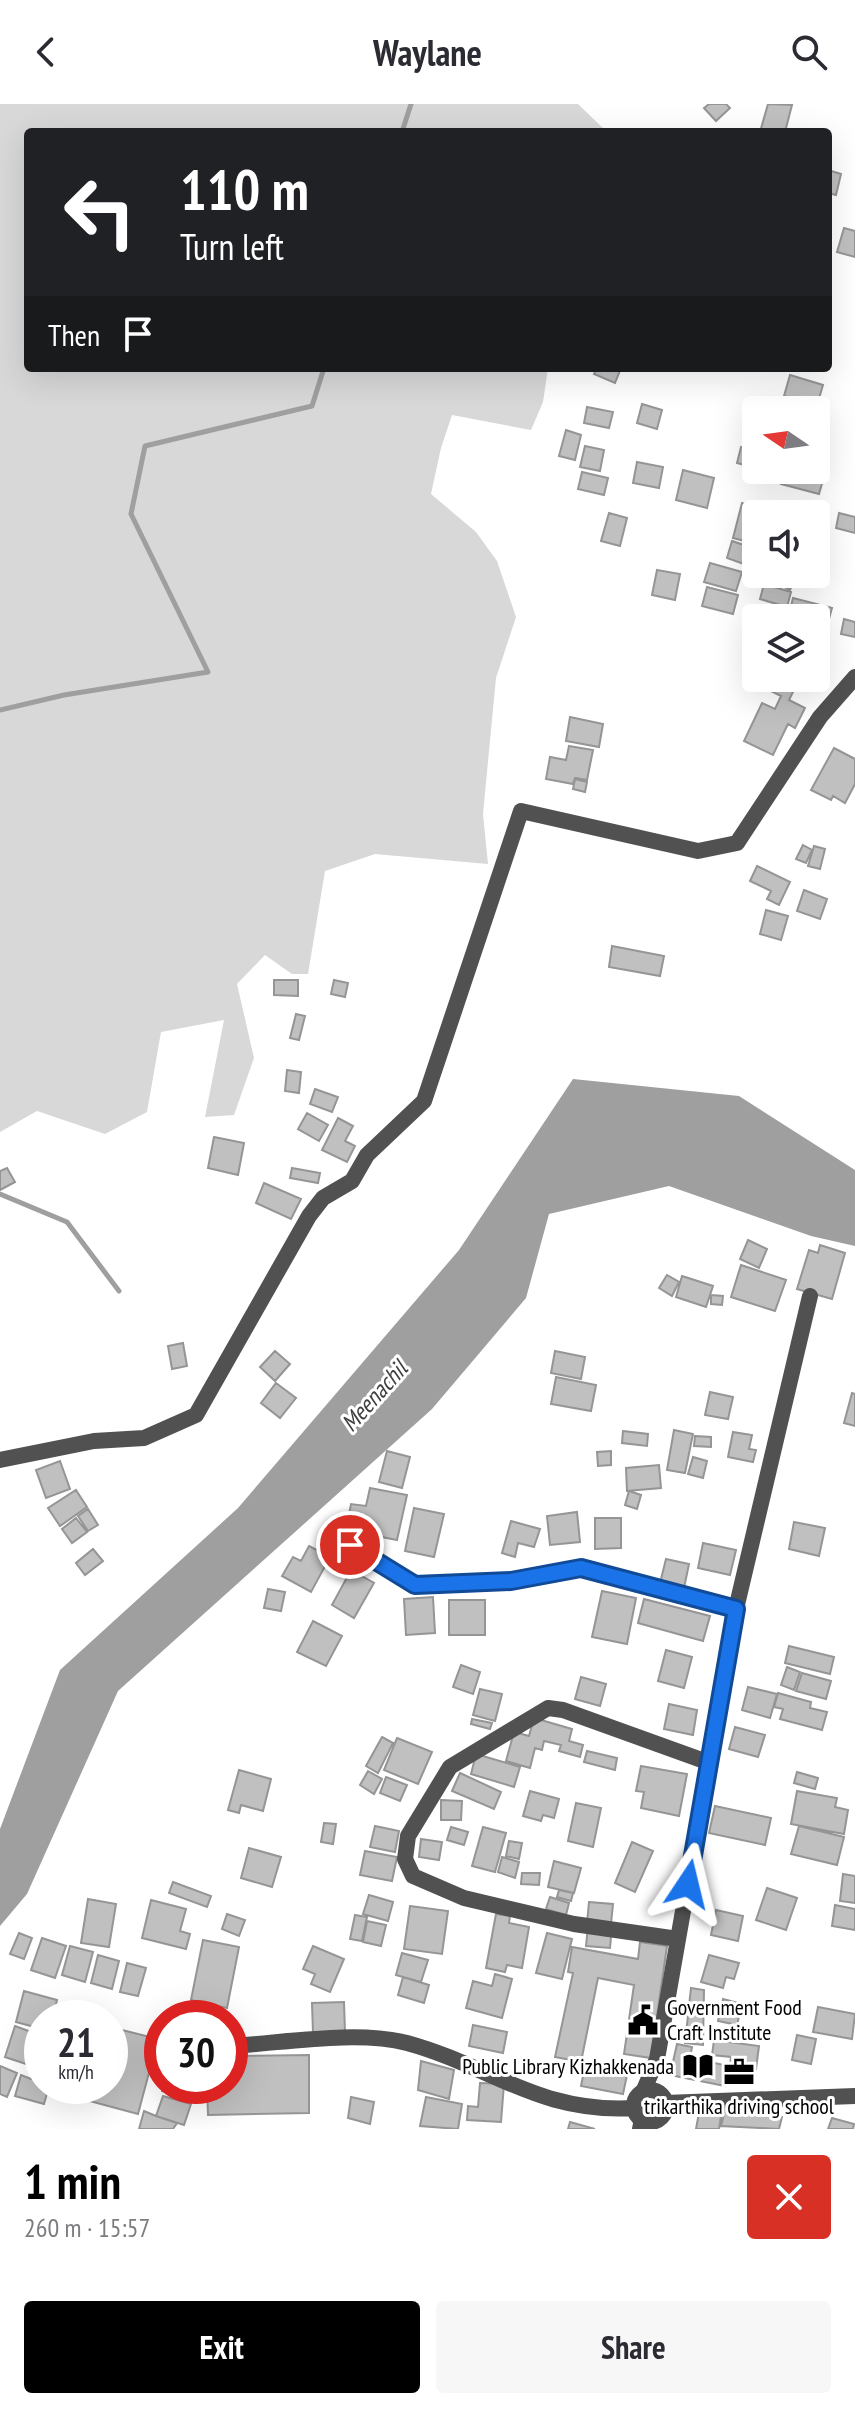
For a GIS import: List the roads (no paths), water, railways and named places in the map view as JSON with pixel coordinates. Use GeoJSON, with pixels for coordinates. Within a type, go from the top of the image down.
{"type":"FeatureCollection","features":[{"type":"Feature","properties":{"kind":"street"},"geometry":{"type":"LineString","coordinates":[[0,1460],[94,1441],[144,1438],[196,1415],[309,1216],[323,1198],[352,1181],[367,1155],[424,1101],[521,811],[698,851],[737,843],[820,717],[855,677]]}},
{"type":"Feature","properties":{"kind":"street"},"geometry":{"type":"LineString","coordinates":[[639,2119],[636,2099],[643,2092],[657,2059],[736,1609],[810,1296]]}},
{"type":"Feature","properties":{"kind":"street"},"geometry":{"type":"LineString","coordinates":[[329,1532],[415,1585],[511,1581],[581,1568],[736,1609]]}},
{"type":"Feature","properties":{"kind":"street"},"geometry":{"type":"LineString","coordinates":[[678,1939],[574,1924],[464,1898],[413,1876],[405,1859],[408,1836],[450,1767],[548,1708],[563,1710],[710,1763]]}},
{"type":"Feature","properties":{"kind":"street"},"geometry":{"type":"LineString","coordinates":[[248,2045],[358,2039],[406,2043],[530,2094],[639,2119],[656,2120],[664,2113],[665,2103],[657,2092],[643,2092]]}},
{"type":"Feature","properties":{"kind":"street"},"geometry":{"type":"LineString","coordinates":[[665,2103],[855,2096]]}},
{"type":"Feature","properties":{"kind":"water","name":"Meenachil"},"geometry":{"type":"Polygon","coordinates":[[[573,1079],[739,1096],[855,1170],[855,1246],[811,1236],[669,1186],[549,1214],[526,1298],[432,1409],[118,1691],[27,1894],[0,1926],[0,1829],[60,1670],[238,1508],[459,1250],[573,1079]]]}},
{"type":"Feature","properties":{"kind":"waterway"},"geometry":{"type":"LineString","coordinates":[[403,128],[411,104]]}},
{"type":"Feature","properties":{"kind":"waterway"},"geometry":{"type":"LineString","coordinates":[[0,710],[64,695],[208,672],[131,514],[145,446],[312,406],[323,372]]}},
{"type":"Feature","properties":{"kind":"waterway"},"geometry":{"type":"LineString","coordinates":[[0,1194],[67,1222],[119,1291]]}},
{"type":"Feature","properties":{"kind":"place","name":"Government Food Craft Institute"},"geometry":{"type":"Point","coordinates":[643,2020]}},
{"type":"Feature","properties":{"kind":"place","name":"Public Library Kizhakkenada"},"geometry":{"type":"Point","coordinates":[698,2066]}},
{"type":"Feature","properties":{"kind":"place","name":"trikarthika driving school"},"geometry":{"type":"Point","coordinates":[739,2072]}}]}
